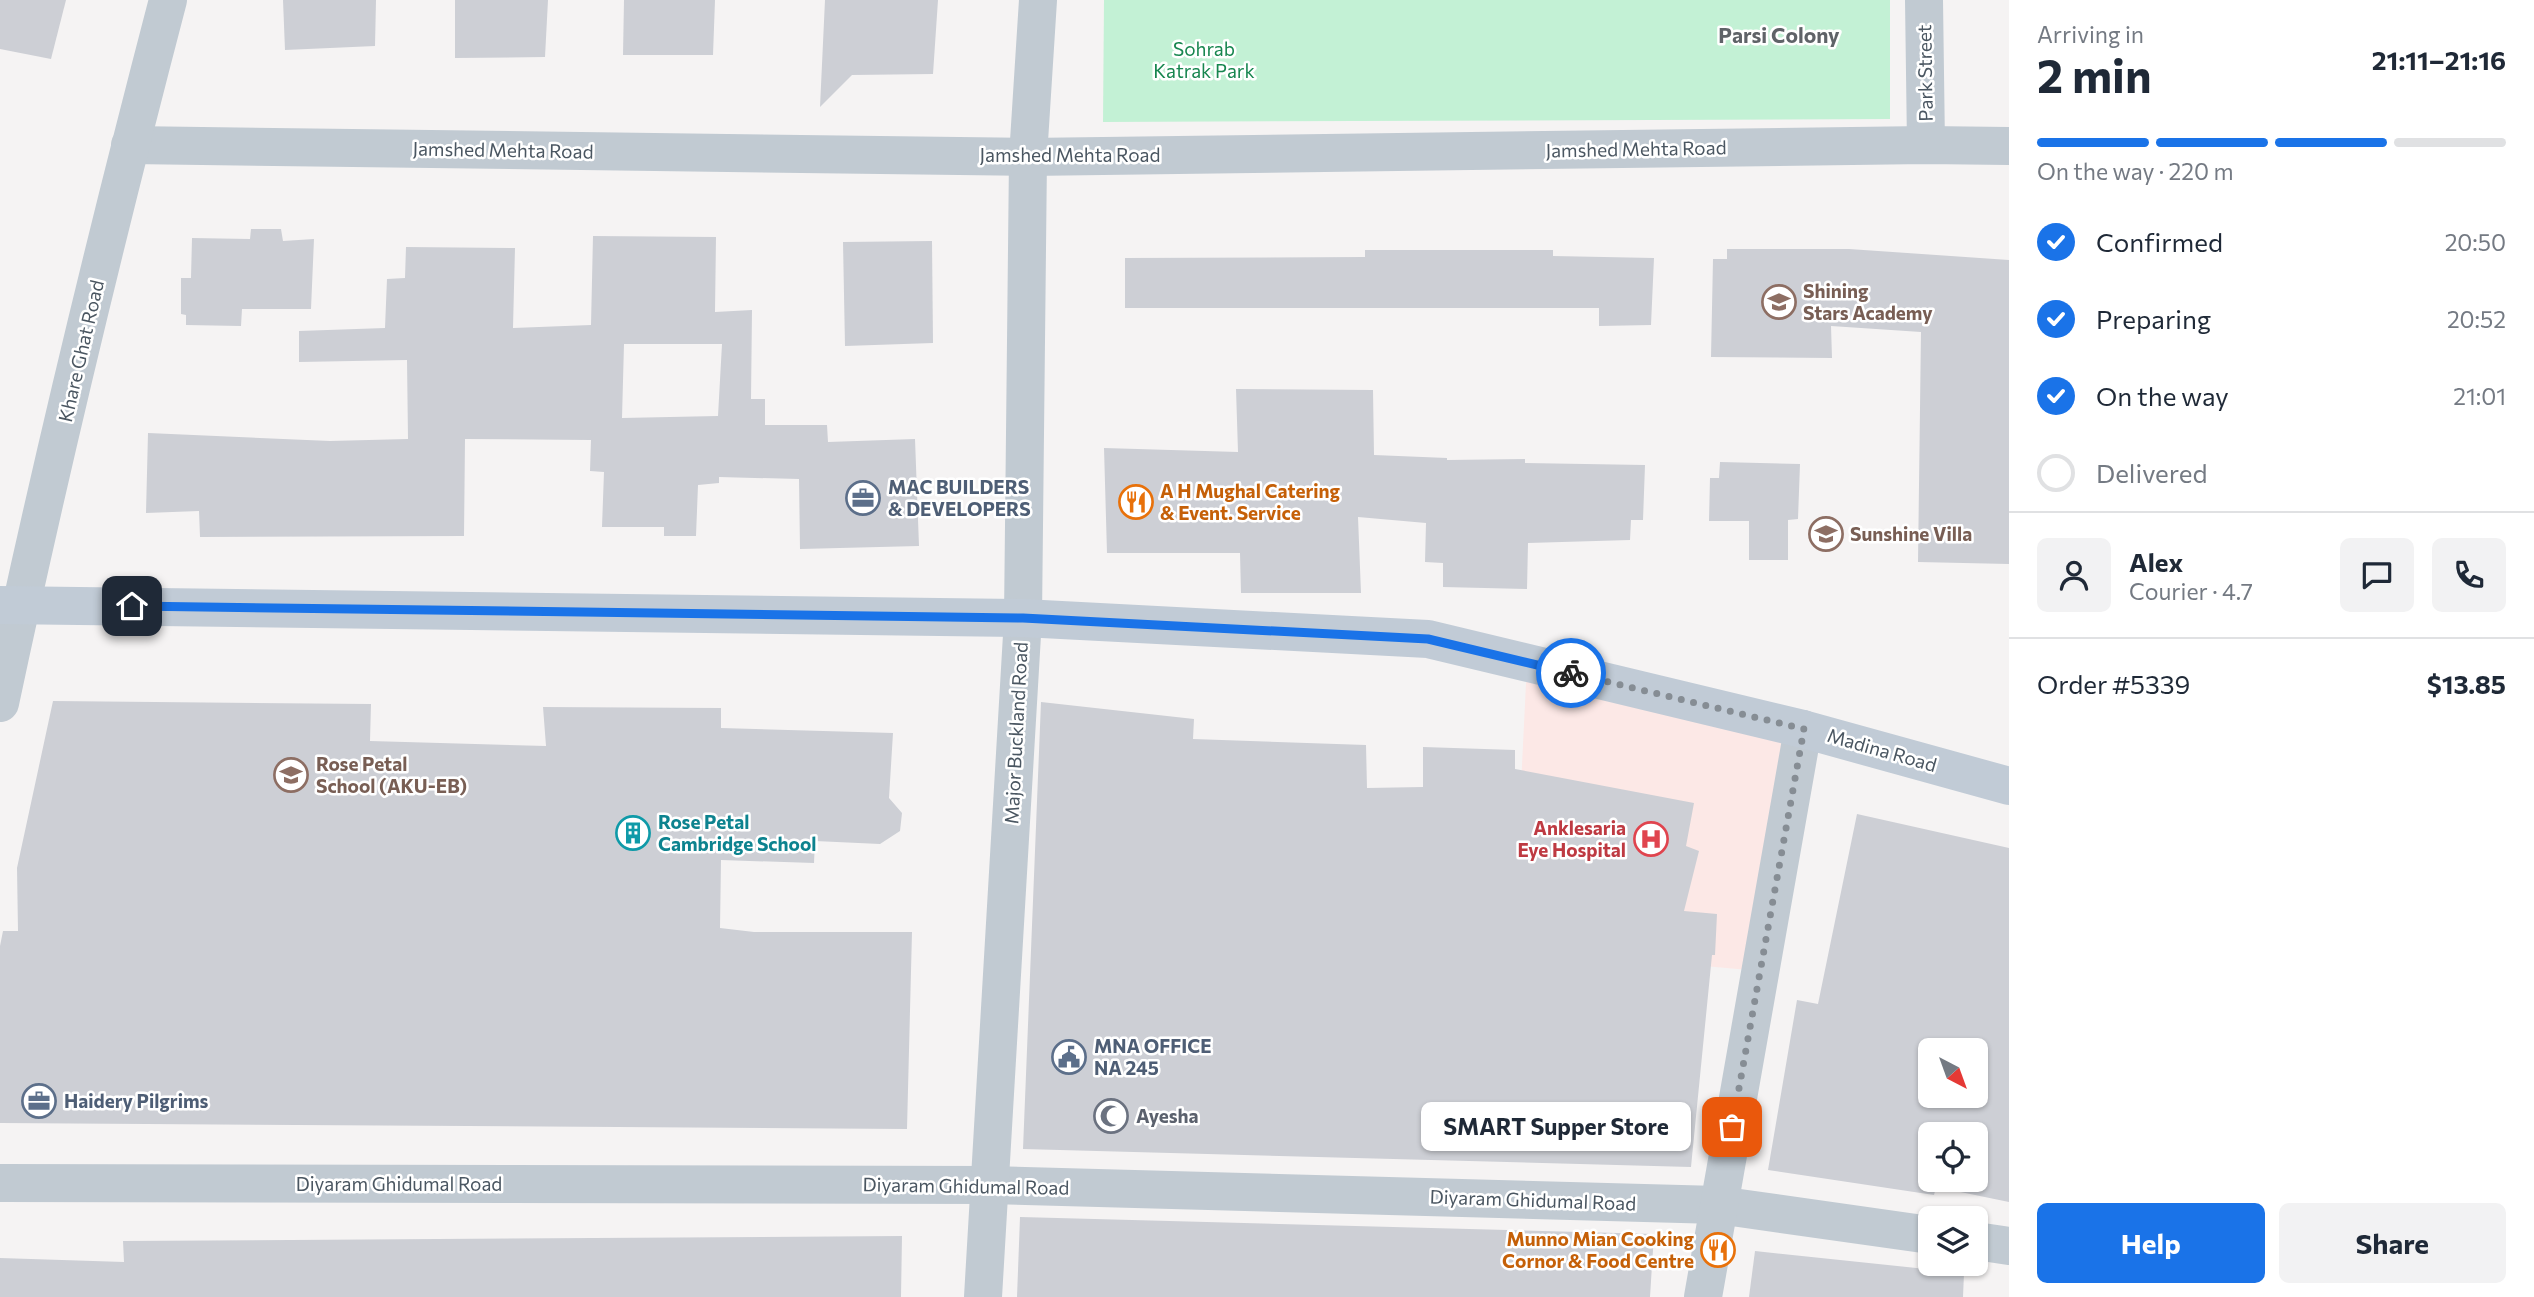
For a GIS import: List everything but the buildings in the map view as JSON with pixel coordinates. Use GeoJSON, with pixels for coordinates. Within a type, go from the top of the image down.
{"type":"FeatureCollection","features":[{"type":"Feature","properties":{"kind":"main road","name":"Madina Road"},"geometry":{"type":"LineString","coordinates":[[10,605],[1023,618],[1428,639],[1804,729],[2009,786]]}},
{"type":"Feature","properties":{"kind":"street","name":"Khare Ghat Road"},"geometry":{"type":"LineString","coordinates":[[0,703],[10,605],[168,0]]}},
{"type":"Feature","properties":{"kind":"street","name":"Major Buckland Road"},"geometry":{"type":"LineString","coordinates":[[983,1297],[1023,618],[1028,156],[1038,0]]}},
{"type":"Feature","properties":{"kind":"street","name":"Park Street"},"geometry":{"type":"LineString","coordinates":[[1924,0],[1926,145]]}},
{"type":"Feature","properties":{"kind":"street","name":"Jamshed Mehta Road"},"geometry":{"type":"LineString","coordinates":[[130,145],[1028,156],[2009,146]]}},
{"type":"Feature","properties":{"kind":"street"},"geometry":{"type":"LineString","coordinates":[[1703,1297],[1804,729]]}},
{"type":"Feature","properties":{"kind":"street","name":"Diyaram Ghidumal Road"},"geometry":{"type":"LineString","coordinates":[[0,1183],[989,1185],[1718,1205],[1918,1233]]}},
{"type":"Feature","properties":{"kind":"street"},"geometry":{"type":"LineString","coordinates":[[1988,1243],[2009,1246]]}},
{"type":"Feature","properties":{"kind":"shaded area","name":"Anklesaria Eye Hospital"},"geometry":{"type":"Polygon","coordinates":[[[1527,663],[1803,729],[1760,971],[1513,949],[1527,663]]]}},
{"type":"Feature","properties":{"kind":"green space","name":"Sohrab Katrak Park"},"geometry":{"type":"Polygon","coordinates":[[[1104,0],[1890,0],[1890,119],[1103,122],[1104,0]]]}},
{"type":"Feature","properties":{"kind":"way so far"},"geometry":{"type":"LineString","coordinates":[[1571,673],[1804,729],[1732,1127]]}},
{"type":"Feature","properties":{"kind":"place","name":"Shining Stars Academy"},"geometry":{"type":"Point","coordinates":[1779,302]}},
{"type":"Feature","properties":{"kind":"place","name":"MAC BUILDERS & DEVELOPERS"},"geometry":{"type":"Point","coordinates":[863,498]}},
{"type":"Feature","properties":{"kind":"place","name":"A H Mughal Catering & Event. Service"},"geometry":{"type":"Point","coordinates":[1136,502]}},
{"type":"Feature","properties":{"kind":"place","name":"Sunshine Villa"},"geometry":{"type":"Point","coordinates":[1826,534]}},
{"type":"Feature","properties":{"kind":"place","name":"Rose Petal School (AKU-EB)"},"geometry":{"type":"Point","coordinates":[291,775]}},
{"type":"Feature","properties":{"kind":"place","name":"Rose Petal Cambridge School"},"geometry":{"type":"Point","coordinates":[633,833]}},
{"type":"Feature","properties":{"kind":"place","name":"Anklesaria Eye Hospital"},"geometry":{"type":"Point","coordinates":[1651,839]}},
{"type":"Feature","properties":{"kind":"place","name":"MNA OFFICE NA 245"},"geometry":{"type":"Point","coordinates":[1069,1057]}},
{"type":"Feature","properties":{"kind":"place","name":"Haidery Pilgrims"},"geometry":{"type":"Point","coordinates":[39,1101]}},
{"type":"Feature","properties":{"kind":"place","name":"Ayesha"},"geometry":{"type":"Point","coordinates":[1111,1116]}},
{"type":"Feature","properties":{"kind":"place","name":"SMART Supper Store"},"geometry":{"type":"Point","coordinates":[1732,1127]}},
{"type":"Feature","properties":{"kind":"place","name":"Munno Mian Cooking Cornor & Food Centre"},"geometry":{"type":"Point","coordinates":[1718,1250]}},
{"type":"Feature","properties":{"kind":"district","name":"Parsi Colony"},"geometry":{"type":"Point","coordinates":[1779,36]}},
{"type":"Feature","properties":{"kind":"route"},"geometry":{"type":"LineString","coordinates":[[132,606],[1023,618],[1428,639],[1571,673]]}}]}
